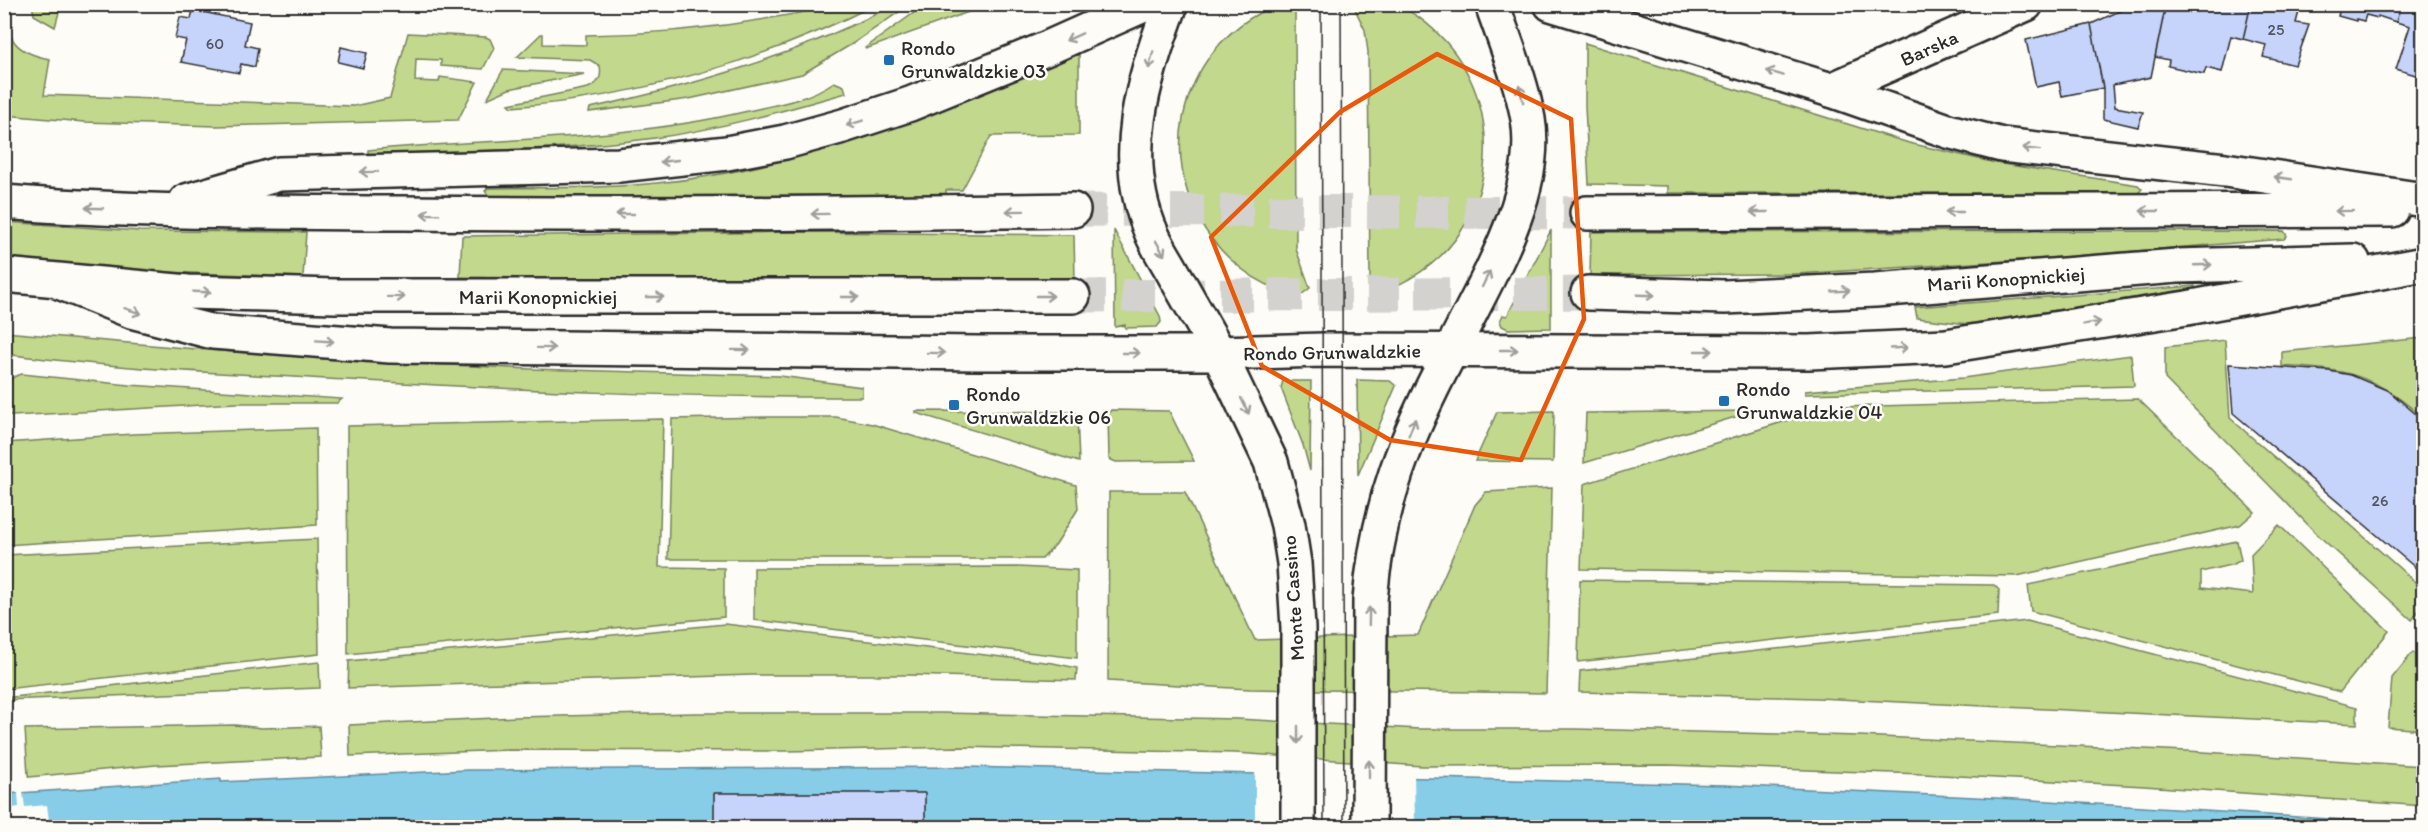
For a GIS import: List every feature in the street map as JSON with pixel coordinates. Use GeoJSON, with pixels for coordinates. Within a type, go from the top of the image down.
{"type":"FeatureCollection","features":[{"type":"Feature","properties":{"kind":"main road"},"geometry":{"type":"LineString","coordinates":[[153,211],[279,174],[620,165],[727,153],[773,144],[843,126],[910,104],[1043,50],[1146,4]]}},
{"type":"Feature","properties":{"kind":"main road","name":"Rondo Grunwaldzkie"},"geometry":{"type":"LineString","coordinates":[[1171,4],[1153,53],[1141,102],[1135,135],[1136,170],[1141,203],[1152,235],[1219,353],[1323,350],[1809,352],[1946,346],[2187,308],[2424,264]]}},
{"type":"Feature","properties":{"kind":"main road"},"geometry":{"type":"LineString","coordinates":[[1369,828],[1369,675],[1372,576],[1382,521],[1396,468],[1418,413],[1505,240],[1520,201],[1528,169],[1528,120],[1492,4]]}},
{"type":"Feature","properties":{"kind":"main road"},"geometry":{"type":"LineString","coordinates":[[1551,4],[1831,90],[1948,131],[2002,145],[2225,170],[2424,200]]}},
{"type":"Feature","properties":{"kind":"main road","name":"Barska"},"geometry":{"type":"LineString","coordinates":[[1831,90],[2026,4]]}},
{"type":"Feature","properties":{"kind":"main road"},"geometry":{"type":"LineString","coordinates":[[4,202],[153,211],[795,215],[1073,210]]}},
{"type":"Feature","properties":{"kind":"main road"},"geometry":{"type":"LineString","coordinates":[[1587,213],[2424,209]]}},
{"type":"Feature","properties":{"kind":"main road","name":"Marii Konopnickiej"},"geometry":{"type":"LineString","coordinates":[[1588,293],[1725,297],[1875,290],[2177,266],[2424,258]]}},
{"type":"Feature","properties":{"kind":"main road","name":"Marii Konopnickiej"},"geometry":{"type":"LineString","coordinates":[[4,275],[59,282],[188,291],[335,296],[1073,296]]}},
{"type":"Feature","properties":{"kind":"main road"},"geometry":{"type":"LineString","coordinates":[[59,282],[131,311],[213,332],[390,346],[978,353],[1219,353]]}},
{"type":"Feature","properties":{"kind":"main road","name":"Monte Cassino"},"geometry":{"type":"LineString","coordinates":[[1219,353],[1271,462],[1280,490],[1294,564],[1298,628],[1298,828]]}},
{"type":"Feature","properties":{"kind":"highlighted area"},"geometry":{"type":"Polygon","coordinates":[[[1437,54],[1571,119],[1584,319],[1521,460],[1390,440],[1262,366],[1211,237],[1340,112],[1437,54]]]}},
{"type":"Feature","properties":{"kind":"green space"},"geometry":{"type":"Polygon","coordinates":[[[896,4],[909,5],[852,44],[802,74],[689,99],[589,112],[590,108],[708,78],[784,53],[822,39],[896,4]]]}},
{"type":"Feature","properties":{"kind":"green space"},"geometry":{"type":"Polygon","coordinates":[[[1384,4],[1401,7],[1422,20],[1441,37],[1466,71],[1479,103],[1485,136],[1484,170],[1476,202],[1460,232],[1438,258],[1409,279],[1388,288],[1376,286],[1373,279],[1370,279],[1368,52],[1365,30],[1353,5],[1384,4]]]}},
{"type":"Feature","properties":{"kind":"green space"},"geometry":{"type":"Polygon","coordinates":[[[4,5],[12,5],[9,27],[15,42],[29,53],[50,59],[44,95],[354,106],[390,98],[408,33],[486,37],[490,39],[494,48],[483,69],[441,66],[441,60],[416,59],[415,81],[439,82],[440,77],[477,82],[458,120],[216,126],[84,122],[5,115],[4,5]]]}},
{"type":"Feature","properties":{"kind":"green space"},"geometry":{"type":"Polygon","coordinates":[[[32,5],[61,5],[55,27],[34,15],[32,5]]]}},
{"type":"Feature","properties":{"kind":"green space"},"geometry":{"type":"Polygon","coordinates":[[[837,5],[874,5],[789,43],[698,74],[605,95],[512,107],[509,104],[588,88],[599,80],[600,66],[590,60],[517,57],[541,34],[543,34],[543,44],[586,45],[586,35],[650,33],[713,27],[775,18],[837,5]]]}},
{"type":"Feature","properties":{"kind":"green space"},"geometry":{"type":"Polygon","coordinates":[[[925,5],[988,5],[865,48],[925,5]]]}},
{"type":"Feature","properties":{"kind":"green space"},"geometry":{"type":"Polygon","coordinates":[[[1276,5],[1294,5],[1295,8],[1296,249],[1310,288],[1301,295],[1262,282],[1229,258],[1203,226],[1187,191],[1181,155],[1183,118],[1194,83],[1214,51],[1241,25],[1276,5]]]}},
{"type":"Feature","properties":{"kind":"green space"},"geometry":{"type":"Polygon","coordinates":[[[1585,43],[1909,143],[1996,163],[2138,185],[2142,189],[2138,193],[1668,193],[1668,186],[1589,184],[1585,43]]]}},
{"type":"Feature","properties":{"kind":"green space"},"geometry":{"type":"Polygon","coordinates":[[[1079,54],[1079,135],[991,136],[962,190],[946,190],[946,195],[489,196],[485,191],[488,188],[594,187],[657,183],[767,164],[872,134],[976,96],[1079,54]]]}},
{"type":"Feature","properties":{"kind":"green space"},"geometry":{"type":"Polygon","coordinates":[[[503,70],[585,74],[509,89],[487,99],[503,70]]]}},
{"type":"Feature","properties":{"kind":"green space"},"geometry":{"type":"Polygon","coordinates":[[[834,82],[844,86],[846,93],[727,125],[655,138],[548,148],[368,154],[368,150],[606,133],[700,121],[793,101],[834,82]]]}},
{"type":"Feature","properties":{"kind":"green space"},"geometry":{"type":"Polygon","coordinates":[[[5,222],[139,231],[306,232],[303,277],[135,271],[5,259],[5,222]]]}},
{"type":"Feature","properties":{"kind":"green space"},"geometry":{"type":"Polygon","coordinates":[[[1114,230],[1160,316],[1161,322],[1157,327],[1125,328],[1125,325],[1115,327],[1114,230]]]}},
{"type":"Feature","properties":{"kind":"green space"},"geometry":{"type":"Polygon","coordinates":[[[1551,230],[1551,328],[1508,329],[1502,326],[1500,321],[1503,315],[1507,316],[1551,230]]]}},
{"type":"Feature","properties":{"kind":"green space"},"geometry":{"type":"Polygon","coordinates":[[[2284,231],[2287,236],[2284,239],[2038,259],[1795,274],[1590,275],[1591,232],[2284,231]]]}},
{"type":"Feature","properties":{"kind":"green space"},"geometry":{"type":"Polygon","coordinates":[[[807,232],[1074,235],[1075,281],[460,277],[462,236],[807,232]]]}},
{"type":"Feature","properties":{"kind":"green space"},"geometry":{"type":"Polygon","coordinates":[[[2195,286],[2195,288],[1968,324],[1917,318],[1915,307],[2195,286]]]}},
{"type":"Feature","properties":{"kind":"green space"},"geometry":{"type":"Polygon","coordinates":[[[5,332],[366,361],[531,369],[780,376],[862,387],[862,397],[669,395],[541,390],[134,367],[5,354],[5,332]]]}},
{"type":"Feature","properties":{"kind":"green space"},"geometry":{"type":"Polygon","coordinates":[[[2423,338],[2424,379],[2420,415],[2387,390],[2356,376],[2323,369],[2282,366],[2282,352],[2423,338]]]}},
{"type":"Feature","properties":{"kind":"green space"},"geometry":{"type":"Polygon","coordinates":[[[2225,340],[2230,418],[2423,589],[2423,605],[2412,620],[2319,536],[2165,379],[2165,347],[2225,340]]]}},
{"type":"Feature","properties":{"kind":"green space"},"geometry":{"type":"Polygon","coordinates":[[[2131,355],[2134,386],[1805,394],[1805,391],[1963,378],[2131,355]]]}},
{"type":"Feature","properties":{"kind":"green space"},"geometry":{"type":"Polygon","coordinates":[[[22,374],[129,385],[342,399],[337,403],[236,403],[12,416],[7,413],[6,388],[10,380],[22,374]]]}},
{"type":"Feature","properties":{"kind":"green space"},"geometry":{"type":"Polygon","coordinates":[[[1357,380],[1390,381],[1396,386],[1358,475],[1357,380]]]}},
{"type":"Feature","properties":{"kind":"green space"},"geometry":{"type":"Polygon","coordinates":[[[1283,381],[1311,381],[1310,471],[1303,445],[1281,388],[1283,381]]]}},
{"type":"Feature","properties":{"kind":"green space"},"geometry":{"type":"Polygon","coordinates":[[[2138,399],[2255,512],[2240,525],[2017,576],[1581,569],[1584,484],[1805,415],[1841,407],[2138,399]]]}},
{"type":"Feature","properties":{"kind":"green space"},"geometry":{"type":"Polygon","coordinates":[[[1111,410],[1169,411],[1194,461],[1116,462],[1109,459],[1108,414],[1111,410]]]}},
{"type":"Feature","properties":{"kind":"green space"},"geometry":{"type":"Polygon","coordinates":[[[916,411],[1074,412],[1077,415],[1079,462],[916,413],[916,411]]]}},
{"type":"Feature","properties":{"kind":"green space"},"geometry":{"type":"Polygon","coordinates":[[[1554,411],[1553,462],[1475,461],[1497,412],[1554,411]]]}},
{"type":"Feature","properties":{"kind":"green space"},"geometry":{"type":"Polygon","coordinates":[[[1755,411],[1584,463],[1586,413],[1755,411]]]}},
{"type":"Feature","properties":{"kind":"green space"},"geometry":{"type":"Polygon","coordinates":[[[836,417],[872,424],[1076,485],[1078,509],[1056,544],[1042,559],[668,559],[672,419],[836,417]]]}},
{"type":"Feature","properties":{"kind":"green space"},"geometry":{"type":"Polygon","coordinates":[[[663,419],[659,567],[724,568],[724,617],[348,654],[347,426],[663,419]]]}},
{"type":"Feature","properties":{"kind":"green space"},"geometry":{"type":"Polygon","coordinates":[[[316,428],[317,525],[5,545],[5,443],[133,434],[316,428]]]}},
{"type":"Feature","properties":{"kind":"green space"},"geometry":{"type":"Polygon","coordinates":[[[1552,488],[1546,693],[1250,689],[1108,681],[1109,492],[1185,492],[1255,640],[1418,635],[1475,505],[1486,492],[1552,488]]]}},
{"type":"Feature","properties":{"kind":"green space"},"geometry":{"type":"Polygon","coordinates":[[[2279,525],[2389,631],[2340,692],[2031,611],[2028,585],[2237,541],[2241,560],[2234,564],[2201,572],[2201,588],[2253,594],[2251,554],[2279,525]]]}},
{"type":"Feature","properties":{"kind":"green space"},"geometry":{"type":"Polygon","coordinates":[[[317,539],[319,654],[5,689],[5,555],[317,539]]]}},
{"type":"Feature","properties":{"kind":"green space"},"geometry":{"type":"Polygon","coordinates":[[[1018,567],[1077,570],[1077,658],[754,620],[754,568],[1018,567]]]}},
{"type":"Feature","properties":{"kind":"green space"},"geometry":{"type":"Polygon","coordinates":[[[1580,580],[1994,585],[1999,590],[1998,615],[1578,662],[1580,580]]]}},
{"type":"Feature","properties":{"kind":"green space"},"geometry":{"type":"Polygon","coordinates":[[[2027,621],[2357,707],[2357,724],[1817,698],[1579,692],[1580,671],[2027,621]]]}},
{"type":"Feature","properties":{"kind":"green space"},"geometry":{"type":"Polygon","coordinates":[[[725,624],[1053,663],[1077,668],[1076,680],[909,675],[752,675],[348,688],[349,661],[725,624]]]}},
{"type":"Feature","properties":{"kind":"green space"},"geometry":{"type":"Polygon","coordinates":[[[2413,652],[2423,659],[2423,730],[2388,727],[2392,678],[2413,652]]]}},
{"type":"Feature","properties":{"kind":"green space"},"geometry":{"type":"Polygon","coordinates":[[[319,662],[320,688],[5,700],[5,698],[319,662]]]}},
{"type":"Feature","properties":{"kind":"green space"},"geometry":{"type":"Polygon","coordinates":[[[695,713],[941,713],[1237,719],[1420,729],[1575,729],[1859,736],[2187,751],[2423,766],[2424,806],[2144,786],[1923,774],[1668,765],[1422,766],[1236,753],[959,747],[788,751],[509,750],[350,756],[349,725],[516,717],[695,713]]]}},
{"type":"Feature","properties":{"kind":"green space"},"geometry":{"type":"Polygon","coordinates":[[[235,725],[262,728],[319,726],[321,757],[156,765],[29,777],[28,775],[25,729],[235,725]]]}},
{"type":"Feature","properties":{"kind":"green space"},"geometry":{"type":"Polygon","coordinates":[[[5,730],[8,730],[11,778],[5,779],[5,730]]]}},
{"type":"Feature","properties":{"kind":"water"},"geometry":{"type":"Polygon","coordinates":[[[967,767],[1724,785],[2016,799],[2424,825],[2423,828],[5,828],[5,794],[221,779],[221,782],[467,770],[967,767]]]}},
{"type":"Feature","properties":{"kind":"pier"},"geometry":{"type":"Polygon","coordinates":[[[1255,770],[1414,774],[1415,827],[1255,827],[1255,770]]]}},
{"type":"Feature","properties":{"kind":"pier"},"geometry":{"type":"Polygon","coordinates":[[[18,793],[23,793],[25,807],[47,805],[49,821],[5,826],[5,809],[19,807],[18,793]]]}},
{"type":"Feature","properties":{"kind":"building"},"geometry":{"type":"Polygon","coordinates":[[[2135,4],[2166,4],[2151,77],[2113,85],[2115,107],[2143,112],[2138,127],[2103,119],[2103,88],[2091,24],[2135,4]]]}},
{"type":"Feature","properties":{"kind":"building"},"geometry":{"type":"Polygon","coordinates":[[[2166,4],[2251,4],[2243,39],[2231,36],[2222,72],[2206,68],[2204,74],[2168,66],[2169,60],[2155,57],[2166,4]]]}},
{"type":"Feature","properties":{"kind":"building"},"geometry":{"type":"Polygon","coordinates":[[[2251,4],[2301,4],[2296,23],[2309,25],[2295,65],[2263,57],[2266,45],[2243,39],[2251,4]]]}},
{"type":"Feature","properties":{"kind":"building"},"geometry":{"type":"Polygon","coordinates":[[[2341,4],[2401,4],[2396,22],[2378,16],[2378,18],[2366,15],[2364,21],[2356,19],[2356,21],[2338,16],[2341,4]]]}},
{"type":"Feature","properties":{"kind":"building"},"geometry":{"type":"Polygon","coordinates":[[[2401,4],[2424,4],[2422,77],[2396,69],[2410,26],[2396,22],[2401,4]]]}},
{"type":"Feature","properties":{"kind":"building"},"geometry":{"type":"Polygon","coordinates":[[[193,10],[250,22],[245,45],[258,48],[255,67],[241,64],[239,73],[181,62],[186,40],[175,38],[180,17],[191,19],[193,10]]]}},
{"type":"Feature","properties":{"kind":"building"},"geometry":{"type":"Polygon","coordinates":[[[2091,24],[2103,88],[2062,96],[2059,82],[2036,87],[2026,40],[2091,24]]]}},
{"type":"Feature","properties":{"kind":"building"},"geometry":{"type":"Polygon","coordinates":[[[341,47],[367,53],[363,68],[338,62],[341,47]]]}},
{"type":"Feature","properties":{"kind":"building"},"geometry":{"type":"Polygon","coordinates":[[[2229,364],[2329,371],[2351,375],[2389,391],[2424,421],[2424,575],[2233,413],[2229,364]]]}},
{"type":"Feature","properties":{"kind":"building"},"geometry":{"type":"Polygon","coordinates":[[[714,793],[925,793],[925,828],[714,828],[714,793]]]}},
{"type":"Feature","properties":{"kind":"tunnel"},"geometry":{"type":"LineString","coordinates":[[1073,210],[1587,213]]}},
{"type":"Feature","properties":{"kind":"tunnel"},"geometry":{"type":"LineString","coordinates":[[1073,296],[1588,293]]}},
{"type":"Feature","properties":{"kind":"tram line"},"geometry":{"type":"LineString","coordinates":[[1321,4],[1324,828]]}},
{"type":"Feature","properties":{"kind":"tram line"},"geometry":{"type":"LineString","coordinates":[[1341,4],[1344,828]]}},
{"type":"Feature","properties":{"kind":"place","name":"Rondo Grunwaldzkie 03"},"geometry":{"type":"Point","coordinates":[889,60]}},
{"type":"Feature","properties":{"kind":"place","name":"Rondo Grunwaldzkie 04"},"geometry":{"type":"Point","coordinates":[1724,401]}},
{"type":"Feature","properties":{"kind":"place","name":"Rondo Grunwaldzkie 06"},"geometry":{"type":"Point","coordinates":[954,405]}}]}
